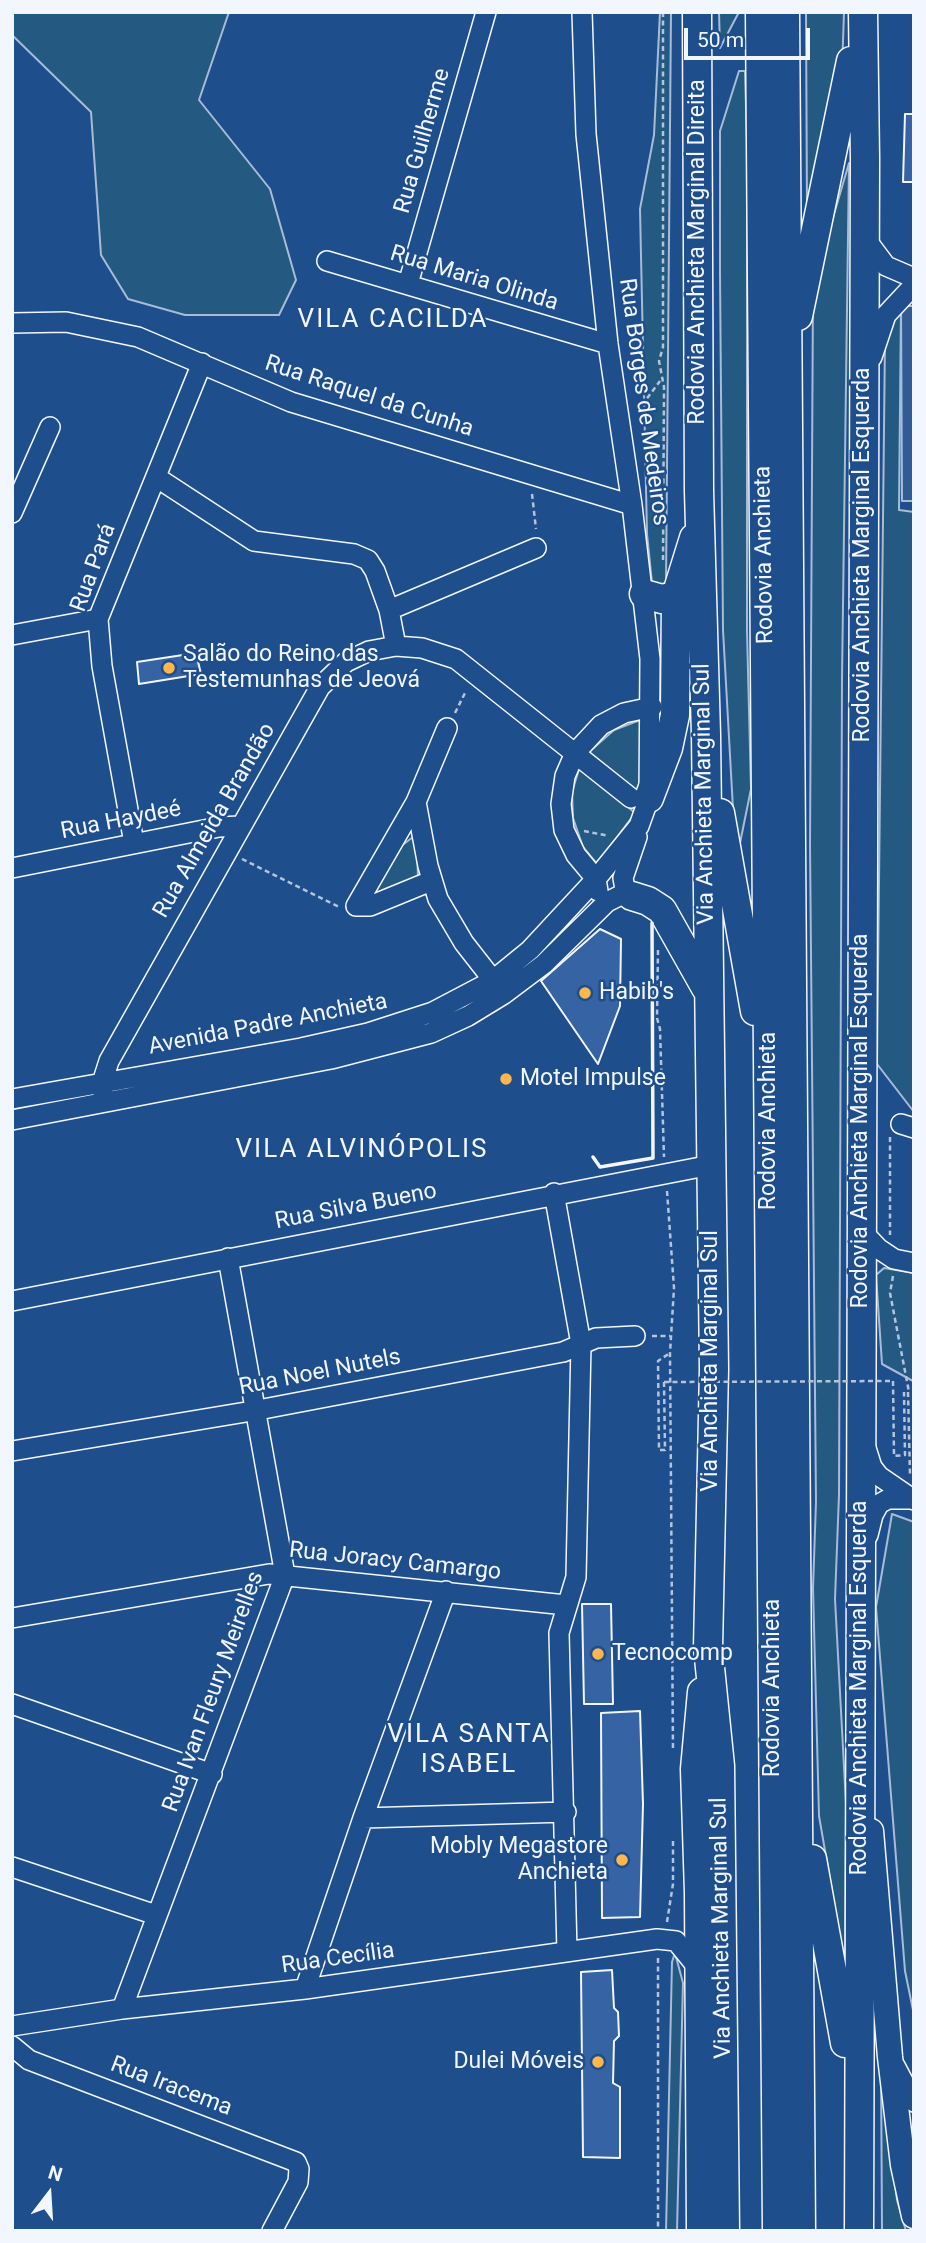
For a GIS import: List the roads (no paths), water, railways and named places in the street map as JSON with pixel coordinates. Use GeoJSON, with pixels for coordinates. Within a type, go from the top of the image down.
{"type":"FeatureCollection","features":[{"type":"Feature","properties":{"kind":"highway","name":"Rodovia Anchieta Marginal Direita"},"geometry":{"type":"LineString","coordinates":[[697,12],[699,491]]}},
{"type":"Feature","properties":{"kind":"highway","name":"Rodovia Anchieta"},"geometry":{"type":"LineString","coordinates":[[760,12],[777,2231]]}},
{"type":"Feature","properties":{"kind":"highway","name":"Rodovia Anchieta"},"geometry":{"type":"LineString","coordinates":[[785,12],[801,2231]]}},
{"type":"Feature","properties":{"kind":"highway"},"geometry":{"type":"LineString","coordinates":[[788,427],[802,292],[841,121],[861,12]]}},
{"type":"Feature","properties":{"kind":"highway","name":"Rodovia Anchieta Marginal Esquerda"},"geometry":{"type":"LineString","coordinates":[[859,2231],[857,2107],[861,1703],[865,237],[861,12]]}},
{"type":"Feature","properties":{"kind":"highway","name":"Via Anchieta Marginal Sul"},"geometry":{"type":"LineString","coordinates":[[699,491],[706,735],[714,1369],[708,1648],[720,1766],[725,2231]]}},
{"type":"Feature","properties":{"kind":"highway"},"geometry":{"type":"LineString","coordinates":[[640,798],[668,748],[675,715],[676,596],[699,522]]}},
{"type":"Feature","properties":{"kind":"highway"},"geometry":{"type":"LineString","coordinates":[[644,594],[662,599],[676,596]]}},
{"type":"Feature","properties":{"kind":"highway"},"geometry":{"type":"LineString","coordinates":[[706,735],[768,1086]]}},
{"type":"Feature","properties":{"kind":"highway"},"geometry":{"type":"LineString","coordinates":[[632,896],[654,904],[665,914],[708,990]]}},
{"type":"Feature","properties":{"kind":"highway"},"geometry":{"type":"LineString","coordinates":[[701,2231],[699,1893],[695,1769],[708,1648]]}},
{"type":"Feature","properties":{"kind":"highway"},"geometry":{"type":"LineString","coordinates":[[798,1777],[857,2107]]}},
{"type":"Feature","properties":{"kind":"main road"},"geometry":{"type":"LineString","coordinates":[[861,1703],[890,2057],[903,2165],[914,2216]]}},
{"type":"Feature","properties":{"kind":"street","name":"Rua Guilherme"},"geometry":{"type":"LineString","coordinates":[[408,284],[486,12]]}},
{"type":"Feature","properties":{"kind":"street","name":"Rua Borges de Medeiros"},"geometry":{"type":"LineString","coordinates":[[582,12],[586,134],[608,344],[644,594],[652,707],[640,798]]}},
{"type":"Feature","properties":{"kind":"street"},"geometry":{"type":"LineString","coordinates":[[865,237],[886,266],[914,278]]}},
{"type":"Feature","properties":{"kind":"street","name":"Rua Maria Olinda"},"geometry":{"type":"LineString","coordinates":[[327,261],[608,344]]}},
{"type":"Feature","properties":{"kind":"street"},"geometry":{"type":"LineString","coordinates":[[863,392],[882,322],[914,285]]}},
{"type":"Feature","properties":{"kind":"street","name":"Rua Raquel da Cunha"},"geometry":{"type":"LineString","coordinates":[[12,323],[66,322],[115,330],[158,343],[291,402],[632,505]]}},
{"type":"Feature","properties":{"kind":"street","name":"Rua Pará"},"geometry":{"type":"LineString","coordinates":[[134,843],[103,666],[98,619],[202,363]]}},
{"type":"Feature","properties":{"kind":"street"},"geometry":{"type":"LineString","coordinates":[[12,513],[50,427]]}},
{"type":"Feature","properties":{"kind":"street"},"geometry":{"type":"LineString","coordinates":[[156,477],[254,541],[364,557],[375,571],[389,610],[396,646]]}},
{"type":"Feature","properties":{"kind":"street"},"geometry":{"type":"LineString","coordinates":[[389,610],[536,548]]}},
{"type":"Feature","properties":{"kind":"street"},"geometry":{"type":"LineString","coordinates":[[12,635],[98,619]]}},
{"type":"Feature","properties":{"kind":"street","name":"Rua Almeida Brandão"},"geometry":{"type":"LineString","coordinates":[[103,1092],[109,1061],[325,680],[357,656],[396,646],[413,646],[444,654],[477,674],[575,753],[640,798]]}},
{"type":"Feature","properties":{"kind":"street"},"geometry":{"type":"LineString","coordinates":[[583,923],[598,890],[596,879],[576,855],[564,828],[562,790],[575,753],[593,732],[612,719],[652,707]]}},
{"type":"Feature","properties":{"kind":"street"},"geometry":{"type":"LineString","coordinates":[[431,881],[370,906],[356,906],[416,802],[447,728]]}},
{"type":"Feature","properties":{"kind":"street","name":"Avenida Padre Anchieta"},"geometry":{"type":"LineString","coordinates":[[498,988],[634,833],[640,798]]}},
{"type":"Feature","properties":{"kind":"street"},"geometry":{"type":"LineString","coordinates":[[416,802],[431,881],[454,928],[498,988]]}},
{"type":"Feature","properties":{"kind":"street","name":"Rua Haydeé"},"geometry":{"type":"LineString","coordinates":[[12,868],[134,843],[240,826]]}},
{"type":"Feature","properties":{"kind":"street"},"geometry":{"type":"LineString","coordinates":[[632,896],[625,889],[623,878],[637,842],[634,833]]}},
{"type":"Feature","properties":{"kind":"street","name":"Avenida Padre Anchieta"},"geometry":{"type":"LineString","coordinates":[[12,1120],[103,1092],[368,1033],[433,1012],[498,988],[544,964],[583,923],[610,900],[632,896]]}},
{"type":"Feature","properties":{"kind":"street","name":"Avenida Padre Anchieta"},"geometry":{"type":"LineString","coordinates":[[12,1099],[103,1092]]}},
{"type":"Feature","properties":{"kind":"street","name":"Rua Silva Bueno"},"geometry":{"type":"LineString","coordinates":[[12,1301],[711,1165]]}},
{"type":"Feature","properties":{"kind":"street"},"geometry":{"type":"LineString","coordinates":[[554,1194],[581,1344],[576,1577],[559,1633],[566,1812],[567,1952]]}},
{"type":"Feature","properties":{"kind":"street"},"geometry":{"type":"LineString","coordinates":[[861,1230],[879,1249],[903,1261]]}},
{"type":"Feature","properties":{"kind":"street","name":"Rua Ivan Fleury Meirelles"},"geometry":{"type":"LineString","coordinates":[[122,2009],[285,1576],[258,1410],[228,1258]]}},
{"type":"Feature","properties":{"kind":"street"},"geometry":{"type":"LineString","coordinates":[[861,1278],[880,1262],[903,1261]]}},
{"type":"Feature","properties":{"kind":"street","name":"Rua Noel Nutels"},"geometry":{"type":"LineString","coordinates":[[12,1451],[258,1410],[563,1352],[596,1338],[635,1336]]}},
{"type":"Feature","properties":{"kind":"street"},"geometry":{"type":"LineString","coordinates":[[860,1427],[872,1467],[912,1500]]}},
{"type":"Feature","properties":{"kind":"street"},"geometry":{"type":"LineString","coordinates":[[860,1573],[873,1515],[888,1500],[912,1500]]}},
{"type":"Feature","properties":{"kind":"street","name":"Rua Joracy Camargo"},"geometry":{"type":"LineString","coordinates":[[13,1612],[253,1574],[446,1591],[566,1605]]}},
{"type":"Feature","properties":{"kind":"street"},"geometry":{"type":"LineString","coordinates":[[305,1989],[363,1818],[446,1591]]}},
{"type":"Feature","properties":{"kind":"street"},"geometry":{"type":"LineString","coordinates":[[12,1704],[212,1774]]}},
{"type":"Feature","properties":{"kind":"street"},"geometry":{"type":"LineString","coordinates":[[363,1818],[566,1812]]}},
{"type":"Feature","properties":{"kind":"street"},"geometry":{"type":"LineString","coordinates":[[12,1867],[156,1915]]}},
{"type":"Feature","properties":{"kind":"street"},"geometry":{"type":"LineString","coordinates":[[664,1939],[682,1928],[699,1893]]}},
{"type":"Feature","properties":{"kind":"street"},"geometry":{"type":"LineString","coordinates":[[664,1939],[688,1952],[699,1970]]}},
{"type":"Feature","properties":{"kind":"street","name":"Rua Cecília"},"geometry":{"type":"LineString","coordinates":[[12,2026],[122,2009],[305,1989],[664,1939]]}},
{"type":"Feature","properties":{"kind":"street","name":"Rua Iracema"},"geometry":{"type":"LineString","coordinates":[[12,2046],[29,2060],[289,2157],[299,2169],[298,2182],[272,2231]]}},
{"type":"Feature","properties":{"kind":"street"},"geometry":{"type":"LineString","coordinates":[[890,2057],[914,2102]]}},
{"type":"Feature","properties":{"kind":"place","name":"Salão do Reino das Testemunhas de Jeová"},"geometry":{"type":"Point","coordinates":[169,668]}},
{"type":"Feature","properties":{"kind":"place","name":"Habib's"},"geometry":{"type":"Point","coordinates":[585,993]}},
{"type":"Feature","properties":{"kind":"place","name":"Motel Impulse"},"geometry":{"type":"Point","coordinates":[506,1079]}},
{"type":"Feature","properties":{"kind":"place","name":"Tecnocomp"},"geometry":{"type":"Point","coordinates":[598,1654]}},
{"type":"Feature","properties":{"kind":"place","name":"Mobly Megastore Anchieta"},"geometry":{"type":"Point","coordinates":[622,1860]}},
{"type":"Feature","properties":{"kind":"place","name":"Dulei Móveis"},"geometry":{"type":"Point","coordinates":[598,2062]}},
{"type":"Feature","properties":{"kind":"district","name":"VILA CACILDA"},"geometry":{"type":"Point","coordinates":[393,320]}},
{"type":"Feature","properties":{"kind":"district","name":"VILA ALVINÓPOLIS"},"geometry":{"type":"Point","coordinates":[362,1150]}},
{"type":"Feature","properties":{"kind":"district","name":"VILA SANTA ISABEL"},"geometry":{"type":"Point","coordinates":[469,1750]}}]}
